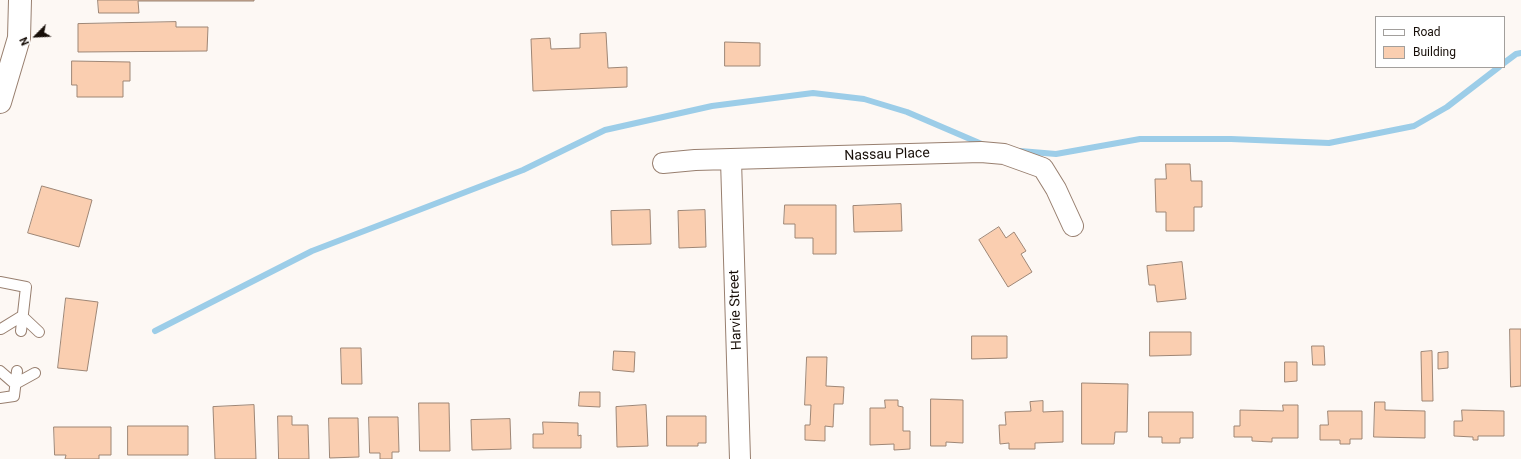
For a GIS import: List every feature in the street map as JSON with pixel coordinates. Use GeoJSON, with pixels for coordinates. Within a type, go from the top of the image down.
{"type":"FeatureCollection","features":[{"type":"Feature","properties":{"kind":"street"},"geometry":{"type":"LineString","coordinates":[[0,102],[19,38],[20,0]]}},
{"type":"Feature","properties":{"kind":"street","name":"Nassau Place"},"geometry":{"type":"LineString","coordinates":[[663,163],[695,160],[981,152],[1004,154],[1043,168],[1056,189],[1072,226]]}},
{"type":"Feature","properties":{"kind":"street","name":"Harvie Street"},"geometry":{"type":"LineString","coordinates":[[731,160],[740,459]]}},
{"type":"Feature","properties":{"kind":"lane"},"geometry":{"type":"LineString","coordinates":[[0,282],[26,287],[21,331]]}},
{"type":"Feature","properties":{"kind":"lane"},"geometry":{"type":"LineString","coordinates":[[1,329],[22,316]]}},
{"type":"Feature","properties":{"kind":"lane"},"geometry":{"type":"LineString","coordinates":[[22,316],[39,332]]}},
{"type":"Feature","properties":{"kind":"lane"},"geometry":{"type":"LineString","coordinates":[[0,371],[15,384]]}},
{"type":"Feature","properties":{"kind":"lane"},"geometry":{"type":"LineString","coordinates":[[0,398],[14,396],[17,371]]}},
{"type":"Feature","properties":{"kind":"lane"},"geometry":{"type":"LineString","coordinates":[[15,384],[35,373]]}},
{"type":"Feature","properties":{"kind":"building"},"geometry":{"type":"Polygon","coordinates":[[[98,0],[254,1],[138,1],[139,13],[99,13],[98,0]]]}},
{"type":"Feature","properties":{"kind":"building"},"geometry":{"type":"Polygon","coordinates":[[[176,22],[176,27],[208,27],[207,51],[78,52],[78,24],[176,22]]]}},
{"type":"Feature","properties":{"kind":"building"},"geometry":{"type":"Polygon","coordinates":[[[606,33],[608,68],[627,67],[627,87],[533,91],[531,39],[550,38],[551,49],[580,48],[580,34],[606,33]]]}},
{"type":"Feature","properties":{"kind":"building"},"geometry":{"type":"Polygon","coordinates":[[[725,42],[760,43],[760,66],[725,66],[725,42]]]}},
{"type":"Feature","properties":{"kind":"building"},"geometry":{"type":"Polygon","coordinates":[[[72,61],[130,62],[130,81],[123,81],[123,97],[77,97],[77,85],[72,85],[72,61]]]}},
{"type":"Feature","properties":{"kind":"building"},"geometry":{"type":"Polygon","coordinates":[[[1166,164],[1190,164],[1191,181],[1202,181],[1202,207],[1194,207],[1194,231],[1166,231],[1166,212],[1156,212],[1155,179],[1166,179],[1166,164]]]}},
{"type":"Feature","properties":{"kind":"building"},"geometry":{"type":"Polygon","coordinates":[[[42,186],[92,200],[79,247],[28,233],[42,186]]]}},
{"type":"Feature","properties":{"kind":"building"},"geometry":{"type":"Polygon","coordinates":[[[901,204],[902,231],[854,232],[853,206],[901,204]]]}},
{"type":"Feature","properties":{"kind":"building"},"geometry":{"type":"Polygon","coordinates":[[[785,205],[836,205],[836,254],[813,254],[813,238],[795,238],[795,224],[784,224],[785,205]]]}},
{"type":"Feature","properties":{"kind":"building"},"geometry":{"type":"Polygon","coordinates":[[[650,210],[651,244],[612,245],[611,211],[650,210]]]}},
{"type":"Feature","properties":{"kind":"building"},"geometry":{"type":"Polygon","coordinates":[[[705,210],[706,247],[679,248],[678,211],[705,210]]]}},
{"type":"Feature","properties":{"kind":"building"},"geometry":{"type":"Polygon","coordinates":[[[999,227],[1006,238],[1014,232],[1026,251],[1021,254],[1032,272],[1008,287],[979,240],[999,227]]]}},
{"type":"Feature","properties":{"kind":"building"},"geometry":{"type":"Polygon","coordinates":[[[1182,262],[1186,299],[1157,302],[1155,285],[1149,285],[1147,266],[1182,262]]]}},
{"type":"Feature","properties":{"kind":"building"},"geometry":{"type":"Polygon","coordinates":[[[66,298],[98,302],[87,371],[58,368],[66,298]]]}},
{"type":"Feature","properties":{"kind":"building"},"geometry":{"type":"Polygon","coordinates":[[[1510,329],[1521,329],[1521,386],[1511,387],[1510,329]]]}},
{"type":"Feature","properties":{"kind":"building"},"geometry":{"type":"Polygon","coordinates":[[[1150,332],[1191,332],[1191,355],[1150,356],[1150,332]]]}},
{"type":"Feature","properties":{"kind":"building"},"geometry":{"type":"Polygon","coordinates":[[[972,336],[1007,336],[1007,358],[972,359],[972,336]]]}},
{"type":"Feature","properties":{"kind":"building"},"geometry":{"type":"Polygon","coordinates":[[[1312,346],[1324,346],[1325,365],[1313,365],[1312,346]]]}},
{"type":"Feature","properties":{"kind":"building"},"geometry":{"type":"Polygon","coordinates":[[[341,348],[361,348],[362,384],[342,384],[341,348]]]}},
{"type":"Feature","properties":{"kind":"building"},"geometry":{"type":"Polygon","coordinates":[[[614,351],[635,352],[634,372],[613,370],[614,351]]]}},
{"type":"Feature","properties":{"kind":"building"},"geometry":{"type":"Polygon","coordinates":[[[1432,351],[1433,401],[1422,401],[1421,352],[1432,351]]]}},
{"type":"Feature","properties":{"kind":"building"},"geometry":{"type":"Polygon","coordinates":[[[1448,352],[1448,368],[1438,369],[1438,353],[1448,352]]]}},
{"type":"Feature","properties":{"kind":"building"},"geometry":{"type":"Polygon","coordinates":[[[807,357],[827,357],[826,386],[844,387],[843,404],[834,404],[833,427],[825,426],[825,441],[805,440],[805,425],[810,425],[811,405],[805,405],[807,357]]]}},
{"type":"Feature","properties":{"kind":"building"},"geometry":{"type":"Polygon","coordinates":[[[1285,362],[1297,362],[1297,381],[1285,382],[1285,362]]]}},
{"type":"Feature","properties":{"kind":"building"},"geometry":{"type":"Polygon","coordinates":[[[1082,383],[1128,384],[1127,432],[1115,432],[1114,444],[1082,444],[1082,383]]]}},
{"type":"Feature","properties":{"kind":"building"},"geometry":{"type":"Polygon","coordinates":[[[580,392],[600,392],[600,407],[579,406],[580,392]]]}},
{"type":"Feature","properties":{"kind":"building"},"geometry":{"type":"Polygon","coordinates":[[[931,399],[963,400],[963,443],[946,442],[946,446],[931,446],[931,399]]]}},
{"type":"Feature","properties":{"kind":"building"},"geometry":{"type":"Polygon","coordinates":[[[885,400],[898,400],[898,406],[903,407],[903,431],[910,431],[910,449],[894,450],[894,444],[870,445],[870,408],[885,408],[885,400]]]}},
{"type":"Feature","properties":{"kind":"building"},"geometry":{"type":"Polygon","coordinates":[[[1043,401],[1043,412],[1063,411],[1063,442],[1035,443],[1035,449],[1009,449],[1009,443],[1000,444],[999,425],[1006,425],[1005,412],[1031,411],[1030,402],[1043,401]]]}},
{"type":"Feature","properties":{"kind":"building"},"geometry":{"type":"Polygon","coordinates":[[[1375,402],[1385,402],[1385,410],[1425,411],[1425,438],[1374,437],[1375,402]]]}},
{"type":"Feature","properties":{"kind":"building"},"geometry":{"type":"Polygon","coordinates":[[[419,403],[449,403],[450,451],[420,451],[419,403]]]}},
{"type":"Feature","properties":{"kind":"building"},"geometry":{"type":"Polygon","coordinates":[[[254,405],[256,459],[215,459],[213,407],[254,405]]]}},
{"type":"Feature","properties":{"kind":"building"},"geometry":{"type":"Polygon","coordinates":[[[646,405],[648,446],[617,447],[616,407],[646,405]]]}},
{"type":"Feature","properties":{"kind":"building"},"geometry":{"type":"Polygon","coordinates":[[[1283,405],[1298,405],[1298,438],[1272,438],[1272,442],[1252,441],[1252,437],[1234,437],[1234,426],[1240,426],[1240,410],[1283,411],[1283,405]]]}},
{"type":"Feature","properties":{"kind":"building"},"geometry":{"type":"Polygon","coordinates":[[[1462,410],[1504,411],[1504,436],[1478,436],[1478,440],[1473,440],[1473,437],[1454,436],[1454,421],[1462,421],[1462,410]]]}},
{"type":"Feature","properties":{"kind":"building"},"geometry":{"type":"Polygon","coordinates":[[[1328,411],[1362,411],[1362,439],[1350,439],[1350,444],[1340,444],[1340,440],[1320,440],[1320,425],[1328,425],[1328,411]]]}},
{"type":"Feature","properties":{"kind":"building"},"geometry":{"type":"Polygon","coordinates":[[[1149,412],[1193,412],[1193,438],[1180,438],[1180,443],[1162,443],[1162,437],[1149,437],[1149,412]]]}},
{"type":"Feature","properties":{"kind":"building"},"geometry":{"type":"Polygon","coordinates":[[[278,416],[292,416],[292,425],[308,425],[309,459],[279,459],[278,416]]]}},
{"type":"Feature","properties":{"kind":"building"},"geometry":{"type":"Polygon","coordinates":[[[667,416],[706,416],[706,443],[698,443],[698,446],[667,446],[667,416]]]}},
{"type":"Feature","properties":{"kind":"building"},"geometry":{"type":"Polygon","coordinates":[[[369,417],[398,417],[399,452],[392,452],[392,459],[380,459],[380,453],[370,453],[369,417]]]}},
{"type":"Feature","properties":{"kind":"building"},"geometry":{"type":"Polygon","coordinates":[[[329,418],[358,418],[359,457],[330,458],[329,418]]]}},
{"type":"Feature","properties":{"kind":"building"},"geometry":{"type":"Polygon","coordinates":[[[510,419],[511,449],[472,450],[471,420],[510,419]]]}},
{"type":"Feature","properties":{"kind":"building"},"geometry":{"type":"Polygon","coordinates":[[[543,422],[578,423],[578,436],[581,435],[581,448],[533,448],[533,434],[543,434],[543,422]]]}},
{"type":"Feature","properties":{"kind":"building"},"geometry":{"type":"Polygon","coordinates":[[[128,426],[188,426],[188,455],[128,455],[128,426]]]}},
{"type":"Feature","properties":{"kind":"building"},"geometry":{"type":"Polygon","coordinates":[[[54,427],[111,427],[111,455],[99,455],[99,459],[65,459],[66,455],[55,455],[54,427]]]}},
{"type":"Feature","properties":{"kind":"waterway"},"geometry":{"type":"LineString","coordinates":[[1505,62],[1516,54],[1521,53]]}},
{"type":"Feature","properties":{"kind":"waterway"},"geometry":{"type":"LineString","coordinates":[[1020,151],[1056,154],[1140,139],[1231,139],[1329,143],[1414,126],[1447,107],[1498,68]]}},
{"type":"Feature","properties":{"kind":"waterway"},"geometry":{"type":"LineString","coordinates":[[155,331],[312,251],[523,170],[605,130],[712,106],[813,93],[864,99],[907,112],[984,145]]}}]}
